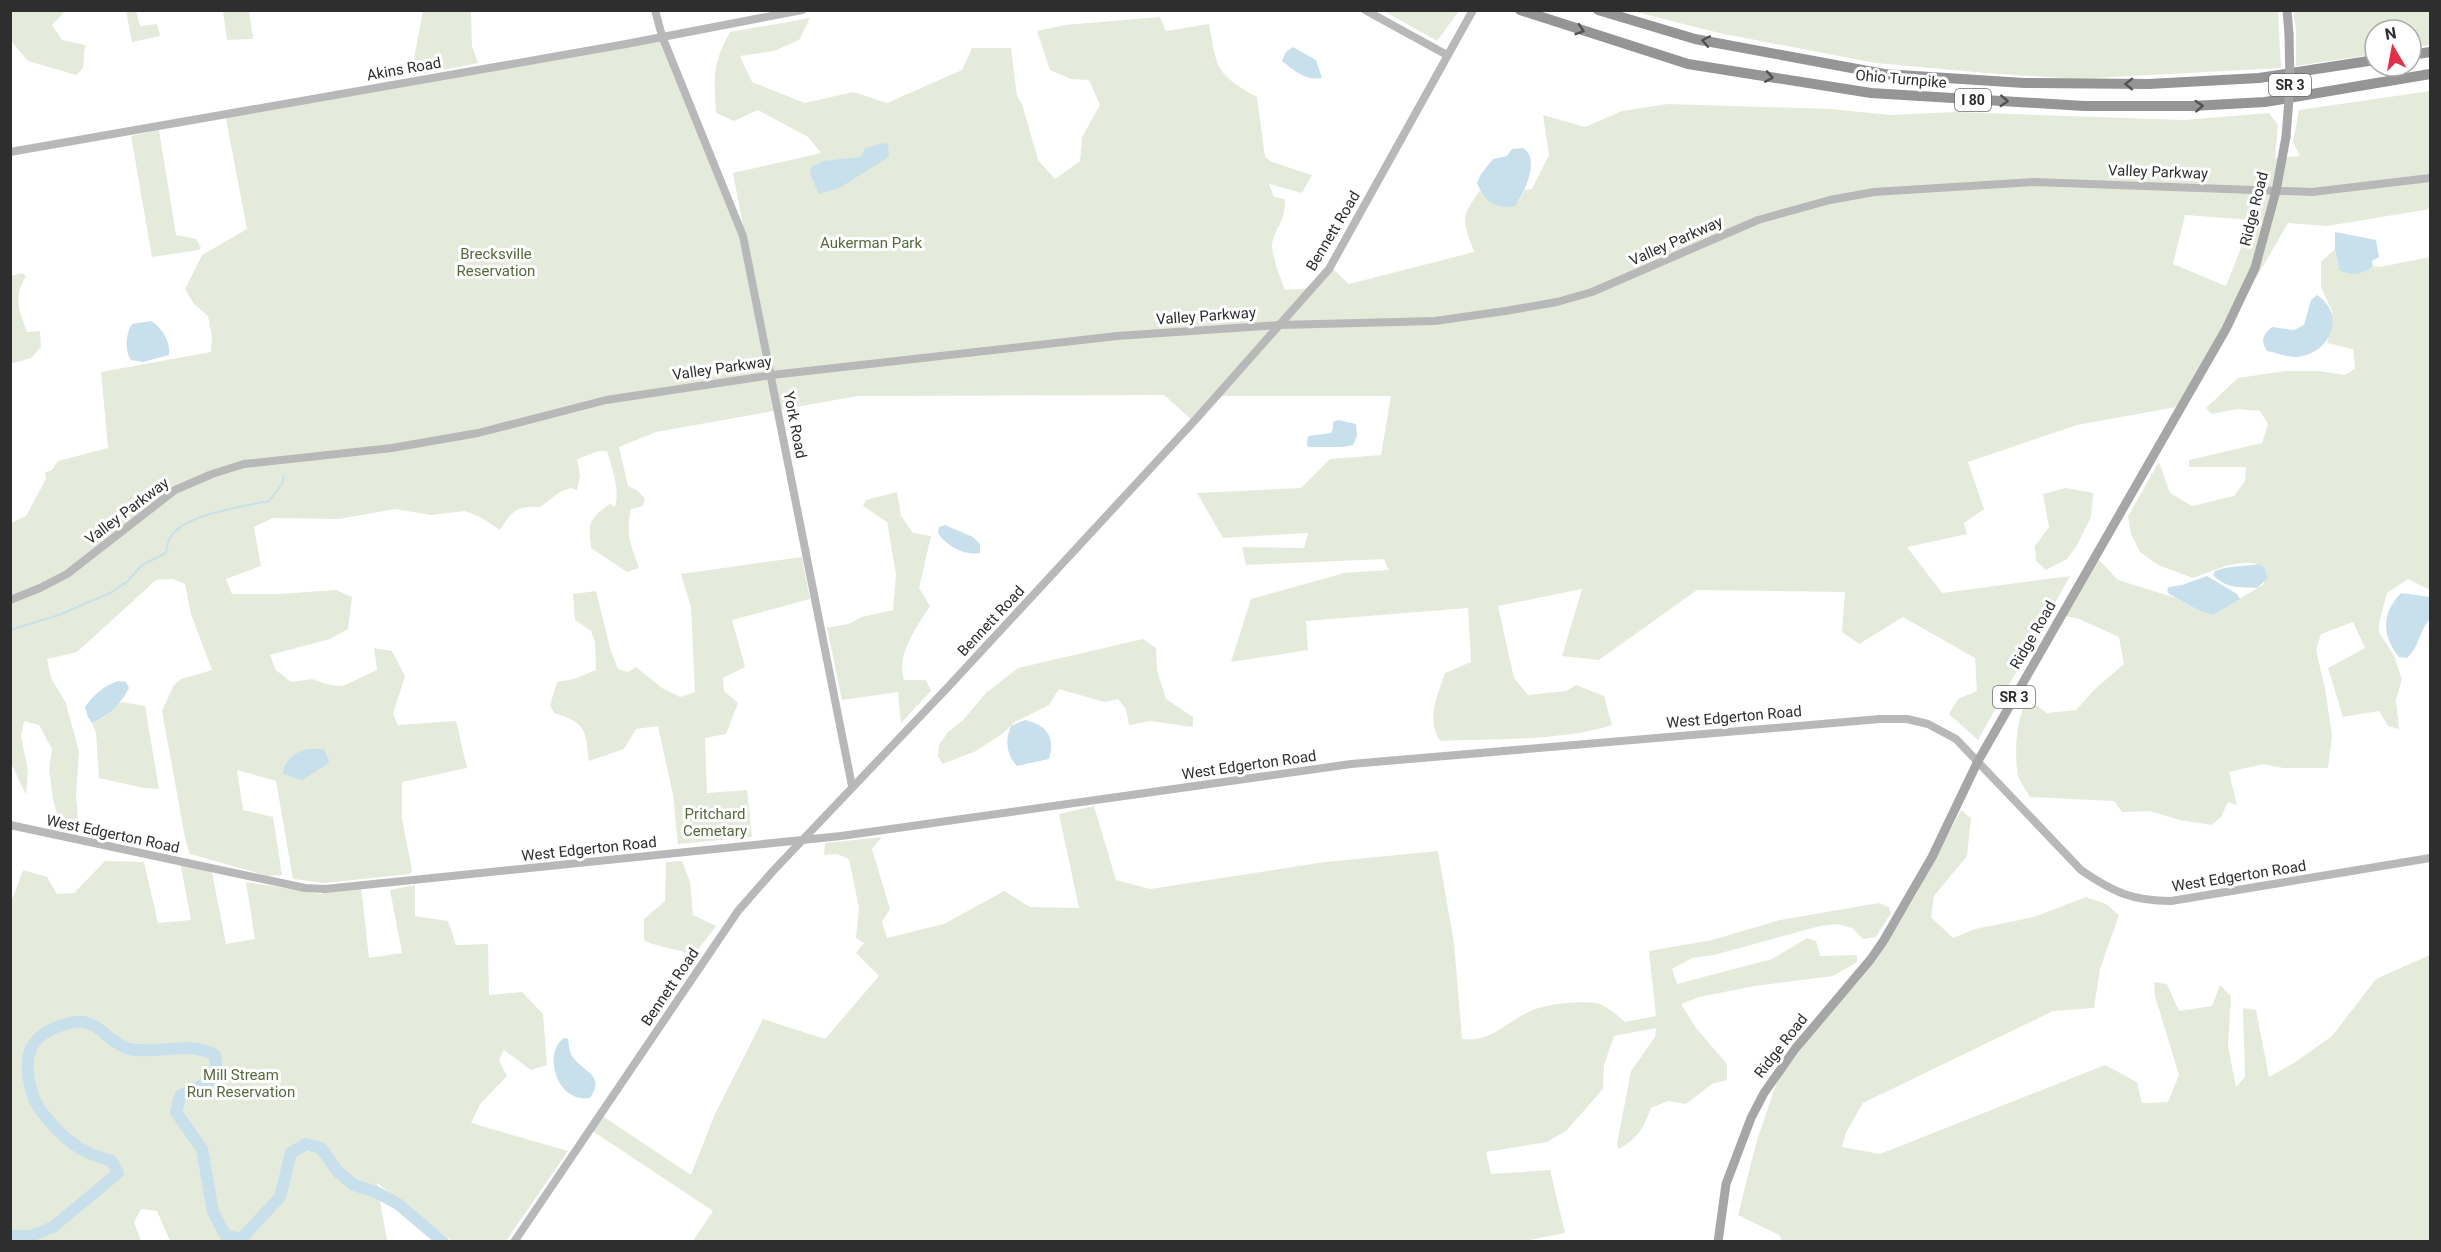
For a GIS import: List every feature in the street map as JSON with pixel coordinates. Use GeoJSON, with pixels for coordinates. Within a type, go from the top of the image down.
{"type":"FeatureCollection","features":[{"type":"Feature","properties":{"kind":"highway","name":"Ohio Turnpike"},"geometry":{"type":"LineString","coordinates":[[1598,10],[1695,39],[1884,74],[2024,83],[2149,84],[2259,78],[2363,62]]}},
{"type":"Feature","properties":{"kind":"highway","name":"Ohio Turnpike"},"geometry":{"type":"LineString","coordinates":[[1522,11],[1688,64],[1871,93],[2084,106],[2192,106],[2265,102],[2430,74]]}},
{"type":"Feature","properties":{"kind":"main road","name":"Ridge Road"},"geometry":{"type":"LineString","coordinates":[[1718,1242],[1726,1184],[1751,1118],[1764,1093],[1795,1049],[1871,959],[1932,857],[1978,761],[2226,328],[2255,268],[2276,191],[2286,137],[2290,87],[2287,10]]}},
{"type":"Feature","properties":{"kind":"street","name":"York Road"},"geometry":{"type":"LineString","coordinates":[[655,10],[662,36],[743,236],[852,786]]}},
{"type":"Feature","properties":{"kind":"street","name":"Akins Road"},"geometry":{"type":"LineString","coordinates":[[10,152],[802,10]]}},
{"type":"Feature","properties":{"kind":"street"},"geometry":{"type":"LineString","coordinates":[[1365,10],[1447,55]]}},
{"type":"Feature","properties":{"kind":"street","name":"Bennett Road"},"geometry":{"type":"LineString","coordinates":[[514,1242],[738,911],[852,786],[949,686],[1329,269],[1473,10]]}},
{"type":"Feature","properties":{"kind":"street","name":"Valley Parkway"},"geometry":{"type":"LineString","coordinates":[[10,600],[66,574],[175,490],[244,464],[392,448],[478,433],[606,400],[771,375],[1117,336],[1280,325],[1435,321],[1557,302],[1592,292],[1758,220],[1830,200],[1874,192],[2034,182],[2312,192],[2348,190],[2430,178]]}},
{"type":"Feature","properties":{"kind":"street","name":"West Edgerton Road"},"geometry":{"type":"LineString","coordinates":[[10,825],[305,888],[325,889],[841,836],[1351,764],[1880,719],[1907,719],[1928,724],[1956,739],[2081,870],[2103,886],[2124,896],[2145,901],[2171,901],[2430,858]]}},
{"type":"Feature","properties":{"kind":"green space"},"geometry":{"type":"Polygon","coordinates":[[[11,10],[65,11],[52,25],[62,40],[85,45],[83,68],[76,75],[28,61],[11,41],[11,10]]]}},
{"type":"Feature","properties":{"kind":"green space"},"geometry":{"type":"Polygon","coordinates":[[[126,11],[136,11],[140,26],[157,24],[160,36],[132,42],[126,11]]]}},
{"type":"Feature","properties":{"kind":"green space"},"geometry":{"type":"Polygon","coordinates":[[[223,11],[249,11],[253,39],[227,40],[223,11]]]}},
{"type":"Feature","properties":{"kind":"green space"},"geometry":{"type":"Polygon","coordinates":[[[423,11],[471,11],[472,46],[478,63],[413,76],[412,69],[423,11]]]}},
{"type":"Feature","properties":{"kind":"green space"},"geometry":{"type":"Polygon","coordinates":[[[1384,11],[1459,11],[1437,41],[1384,11]]]}},
{"type":"Feature","properties":{"kind":"green space"},"geometry":{"type":"Polygon","coordinates":[[[1632,11],[2278,11],[2281,68],[2076,79],[1986,73],[1875,63],[1719,33],[1632,11]]]}},
{"type":"Feature","properties":{"kind":"green space"},"geometry":{"type":"Polygon","coordinates":[[[2293,11],[2430,11],[2430,45],[2423,46],[2423,18],[2363,18],[2363,56],[2296,66],[2296,30],[2293,11]]]}},
{"type":"Feature","properties":{"kind":"green space","name":"Brecksville Reservation"},"geometry":{"type":"Polygon","coordinates":[[[1160,17],[1166,31],[1209,24],[1214,51],[1221,69],[1233,82],[1257,97],[1265,157],[1272,162],[1312,175],[1302,193],[1269,184],[1274,197],[1285,199],[1283,216],[1272,245],[1285,290],[1316,288],[1333,269],[1349,284],[1474,252],[1465,221],[1468,208],[1480,191],[1486,199],[1519,201],[1525,190],[1532,189],[1549,155],[1543,115],[1585,127],[1622,111],[1668,104],[1831,109],[1890,115],[1956,112],[2184,120],[2269,113],[2278,125],[2275,158],[2300,156],[2293,142],[2299,110],[2430,91],[2430,209],[2327,226],[2288,223],[2182,406],[2077,425],[1968,462],[1984,509],[1964,523],[1967,534],[1907,547],[1942,593],[2070,576],[1978,740],[1949,714],[1958,699],[1977,691],[1975,658],[1903,617],[1859,644],[1842,632],[1845,592],[1697,590],[1599,660],[1562,656],[1582,589],[1498,606],[1514,678],[1528,695],[1566,691],[1576,685],[1604,696],[1612,725],[1550,737],[1440,741],[1433,716],[1445,673],[1471,662],[1468,608],[1306,621],[1308,650],[1231,662],[1251,599],[1344,573],[1388,570],[1384,559],[1246,565],[1242,547],[1304,548],[1308,533],[1223,538],[1197,493],[1301,488],[1330,459],[1381,455],[1391,396],[1216,396],[1193,421],[1164,395],[858,396],[656,432],[619,447],[628,486],[638,491],[645,499],[643,506],[631,509],[629,533],[639,568],[627,572],[591,548],[590,527],[594,518],[610,504],[615,507],[617,493],[615,479],[607,451],[599,451],[577,459],[580,476],[577,490],[571,488],[560,492],[540,507],[525,507],[516,511],[500,530],[480,517],[465,511],[431,515],[395,509],[339,519],[273,518],[254,527],[261,566],[226,579],[232,594],[279,594],[336,590],[352,597],[348,629],[330,639],[270,655],[276,670],[291,682],[312,679],[330,685],[343,686],[377,670],[374,648],[392,651],[405,676],[393,714],[398,725],[456,721],[467,768],[402,782],[402,819],[412,870],[410,874],[325,883],[293,879],[276,781],[237,770],[243,810],[273,817],[282,875],[268,876],[190,854],[186,843],[162,711],[174,685],[181,679],[212,670],[191,614],[185,584],[173,579],[156,580],[77,652],[47,659],[51,678],[66,703],[79,752],[76,795],[79,830],[67,827],[59,821],[53,799],[49,768],[52,749],[39,725],[24,721],[21,737],[28,770],[26,795],[10,761],[11,523],[26,516],[46,479],[45,472],[51,471],[58,461],[108,448],[101,372],[211,352],[212,337],[208,316],[194,304],[185,289],[202,255],[247,229],[225,114],[662,35],[744,231],[733,173],[821,153],[808,137],[758,110],[734,121],[716,113],[715,71],[730,32],[810,18],[799,40],[774,51],[740,56],[752,82],[805,103],[853,92],[887,103],[962,70],[972,48],[1011,48],[1017,96],[1022,104],[1038,160],[1055,179],[1080,161],[1082,137],[1100,105],[1089,80],[1071,79],[1050,70],[1037,31],[1065,25],[1160,17]],[[2185,215],[2173,264],[2226,286],[2252,220],[2185,215]]]}},
{"type":"Feature","properties":{"kind":"green space"},"geometry":{"type":"Polygon","coordinates":[[[159,130],[176,235],[196,239],[201,247],[199,250],[152,257],[131,136],[159,130]]]}},
{"type":"Feature","properties":{"kind":"green space"},"geometry":{"type":"Polygon","coordinates":[[[2335,249],[2339,270],[2363,272],[2373,266],[2380,267],[2430,257],[2430,590],[2408,579],[2387,593],[2379,623],[2379,632],[2394,656],[2402,679],[2396,700],[2399,729],[2388,726],[2379,711],[2343,717],[2328,668],[2365,648],[2353,622],[2321,634],[2316,650],[2325,688],[2332,736],[2328,768],[2283,768],[2263,764],[2229,772],[2237,805],[2228,802],[2221,817],[2212,825],[2180,820],[2149,811],[2122,812],[2114,801],[2030,797],[2019,778],[2016,758],[2021,715],[2028,700],[2047,713],[2076,710],[2096,688],[2124,664],[2119,637],[2079,619],[2065,616],[2098,559],[2118,580],[2176,598],[2213,615],[2264,584],[2264,567],[2256,564],[2228,565],[2193,578],[2158,565],[2140,552],[2131,534],[2128,516],[2159,462],[2170,493],[2192,506],[2234,496],[2245,481],[2246,467],[2189,467],[2189,460],[2262,443],[2268,424],[2260,411],[2237,409],[2212,414],[2206,408],[2238,378],[2285,371],[2319,371],[2345,375],[2355,369],[2353,349],[2327,343],[2332,311],[2321,287],[2321,262],[2335,249]]]}},
{"type":"Feature","properties":{"kind":"green space"},"geometry":{"type":"Polygon","coordinates":[[[22,273],[26,276],[18,298],[20,310],[27,332],[40,331],[41,347],[31,358],[14,363],[10,362],[11,276],[22,273]]]}},
{"type":"Feature","properties":{"kind":"green space"},"geometry":{"type":"Polygon","coordinates":[[[2066,488],[2093,493],[2091,517],[2067,559],[2046,570],[2036,561],[2035,546],[2049,527],[2043,494],[2066,488]]]}},
{"type":"Feature","properties":{"kind":"green space"},"geometry":{"type":"Polygon","coordinates":[[[897,492],[901,516],[913,533],[931,536],[919,588],[930,606],[909,641],[902,670],[904,680],[926,680],[931,691],[901,723],[898,692],[842,700],[827,628],[893,610],[896,575],[887,522],[863,506],[866,500],[897,492]]]}},
{"type":"Feature","properties":{"kind":"green space","name":"Pritchard Cemetary"},"geometry":{"type":"Polygon","coordinates":[[[802,557],[810,599],[732,620],[745,667],[723,678],[724,691],[738,703],[726,734],[705,738],[707,793],[747,790],[752,837],[678,844],[673,795],[658,726],[636,729],[624,749],[589,761],[585,735],[579,724],[554,713],[550,705],[557,682],[574,679],[596,670],[595,642],[591,631],[575,620],[573,594],[596,591],[610,648],[618,669],[628,672],[636,667],[662,688],[680,697],[695,692],[691,607],[681,574],[802,557]]]}},
{"type":"Feature","properties":{"kind":"green space"},"geometry":{"type":"Polygon","coordinates":[[[1143,639],[1156,648],[1157,670],[1166,699],[1193,717],[1193,727],[1150,721],[1129,725],[1126,709],[1118,699],[1104,702],[1059,689],[1049,705],[1015,722],[1002,734],[976,751],[943,764],[938,757],[939,745],[948,732],[962,721],[987,692],[1018,668],[1143,639]]]}},
{"type":"Feature","properties":{"kind":"green space"},"geometry":{"type":"Polygon","coordinates":[[[121,702],[145,706],[159,789],[99,778],[96,733],[92,723],[103,718],[121,702]]]}},
{"type":"Feature","properties":{"kind":"green space"},"geometry":{"type":"Polygon","coordinates":[[[1094,806],[1116,880],[1150,889],[1325,862],[1438,851],[1454,943],[1462,1039],[1482,1038],[1524,1014],[1557,1004],[1596,1003],[1608,1008],[1625,1022],[1656,1016],[1649,951],[1712,940],[1780,920],[1879,903],[1889,907],[1891,913],[1876,937],[1863,939],[1852,928],[1838,924],[1820,926],[1714,955],[1692,958],[1672,969],[1677,984],[1772,959],[1807,938],[1816,941],[1820,956],[1857,955],[1857,962],[1833,976],[1755,986],[1699,997],[1681,1004],[1696,1028],[1727,1064],[1727,1080],[1712,1084],[1686,1104],[1668,1101],[1651,1108],[1639,1132],[1619,1149],[1617,1144],[1631,1071],[1655,1037],[1656,1028],[1614,1036],[1604,1065],[1603,1089],[1566,1131],[1547,1142],[1486,1152],[1491,1174],[1550,1170],[1565,1233],[1525,1241],[693,1241],[713,1211],[591,1130],[601,1115],[691,1175],[714,1116],[763,1019],[825,1039],[879,976],[856,953],[864,943],[856,938],[859,908],[849,859],[837,854],[824,855],[825,843],[882,837],[872,849],[890,909],[882,922],[887,938],[944,924],[1004,891],[1030,907],[1079,908],[1059,814],[1094,806]]]}},
{"type":"Feature","properties":{"kind":"green space"},"geometry":{"type":"Polygon","coordinates":[[[1961,810],[1971,818],[1967,856],[1934,896],[1931,917],[1953,938],[1975,929],[2034,917],[2086,897],[2106,904],[2119,915],[2100,969],[2094,1008],[2053,1011],[1863,1103],[1846,1132],[1842,1147],[1880,1154],[2105,1065],[2137,1082],[2142,1103],[2168,1102],[2179,1075],[2155,996],[2154,982],[2167,984],[2179,1011],[2212,1006],[2220,985],[2231,996],[2228,1046],[2236,1087],[2245,1077],[2243,1008],[2256,1010],[2269,1077],[2294,1063],[2332,1036],[2376,979],[2430,955],[2430,1241],[1783,1242],[1779,1235],[1738,1215],[1757,1140],[1778,1079],[1820,1025],[1875,962],[1916,895],[1961,810]]]}},
{"type":"Feature","properties":{"kind":"green space","name":"Mill Stream Run Reservation"},"geometry":{"type":"Polygon","coordinates":[[[105,861],[144,862],[158,923],[191,920],[180,861],[211,867],[226,944],[255,939],[246,882],[322,894],[322,890],[361,886],[369,958],[402,953],[390,890],[415,885],[415,916],[448,921],[456,945],[488,944],[489,995],[522,992],[543,1014],[547,1065],[531,1070],[504,1050],[499,1060],[507,1076],[480,1104],[471,1123],[568,1151],[506,1241],[452,1241],[377,1183],[387,1241],[170,1241],[157,1211],[141,1209],[134,1222],[141,1241],[11,1242],[10,905],[23,870],[47,877],[57,894],[74,893],[105,861]]]}},
{"type":"Feature","properties":{"kind":"green space"},"geometry":{"type":"Polygon","coordinates":[[[682,861],[690,882],[693,915],[716,926],[697,951],[691,954],[644,940],[644,919],[665,901],[666,862],[682,861]]]}},
{"type":"Feature","properties":{"kind":"water"},"geometry":{"type":"Polygon","coordinates":[[[1293,47],[1316,60],[1322,78],[1305,77],[1282,61],[1286,52],[1293,47]]]}},
{"type":"Feature","properties":{"kind":"water"},"geometry":{"type":"Polygon","coordinates":[[[883,143],[888,145],[889,157],[839,188],[819,194],[810,174],[811,167],[823,161],[861,157],[865,148],[883,143]]]}},
{"type":"Feature","properties":{"kind":"water"},"geometry":{"type":"Polygon","coordinates":[[[1523,148],[1531,160],[1526,186],[1514,207],[1496,205],[1483,195],[1477,183],[1481,174],[1493,159],[1507,156],[1512,149],[1523,148]]]}},
{"type":"Feature","properties":{"kind":"water"},"geometry":{"type":"Polygon","coordinates":[[[2335,232],[2376,240],[2379,257],[2372,261],[2373,266],[2356,274],[2339,270],[2335,232]]]}},
{"type":"Feature","properties":{"kind":"water"},"geometry":{"type":"Polygon","coordinates":[[[2317,295],[2326,303],[2333,323],[2325,342],[2317,350],[2307,355],[2295,357],[2267,351],[2263,341],[2266,333],[2272,327],[2294,330],[2304,325],[2311,300],[2317,295]]]}},
{"type":"Feature","properties":{"kind":"water"},"geometry":{"type":"Polygon","coordinates":[[[151,321],[165,336],[169,345],[169,355],[143,362],[131,360],[127,337],[132,324],[151,321]]]}},
{"type":"Feature","properties":{"kind":"water"},"geometry":{"type":"Polygon","coordinates":[[[1338,420],[1356,424],[1357,436],[1353,445],[1309,447],[1307,445],[1308,436],[1331,433],[1333,422],[1338,420]]]}},
{"type":"Feature","properties":{"kind":"water"},"geometry":{"type":"Polygon","coordinates":[[[945,525],[973,537],[980,544],[980,553],[968,553],[956,549],[941,538],[938,533],[939,527],[945,525]]]}},
{"type":"Feature","properties":{"kind":"water"},"geometry":{"type":"Polygon","coordinates":[[[2259,564],[2264,567],[2268,578],[2257,588],[2228,585],[2213,575],[2215,571],[2226,568],[2259,564]]]}},
{"type":"Feature","properties":{"kind":"water"},"geometry":{"type":"Polygon","coordinates":[[[2207,576],[2237,594],[2240,599],[2213,615],[2200,611],[2169,594],[2167,590],[2169,587],[2207,576]]]}},
{"type":"Feature","properties":{"kind":"water"},"geometry":{"type":"Polygon","coordinates":[[[2401,593],[2430,597],[2430,619],[2415,649],[2407,658],[2399,657],[2393,649],[2386,625],[2390,609],[2401,593]]]}},
{"type":"Feature","properties":{"kind":"water"},"geometry":{"type":"Polygon","coordinates":[[[118,681],[126,682],[129,688],[126,694],[109,713],[92,723],[85,707],[100,691],[118,681]]]}},
{"type":"Feature","properties":{"kind":"water"},"geometry":{"type":"Polygon","coordinates":[[[1025,720],[1044,728],[1050,738],[1051,751],[1049,759],[1017,766],[1009,752],[1008,736],[1011,726],[1025,720]]]}},
{"type":"Feature","properties":{"kind":"water"},"geometry":{"type":"Polygon","coordinates":[[[308,749],[324,749],[329,760],[328,764],[302,780],[283,774],[285,765],[291,757],[308,749]]]}},
{"type":"Feature","properties":{"kind":"water"},"geometry":{"type":"Polygon","coordinates":[[[564,1038],[568,1039],[570,1052],[575,1060],[594,1078],[594,1090],[590,1098],[579,1098],[569,1093],[561,1086],[556,1076],[554,1055],[557,1045],[564,1038]]]}},
{"type":"Feature","properties":{"kind":"waterway"},"geometry":{"type":"LineString","coordinates":[[10,630],[59,615],[112,592],[128,581],[142,565],[166,553],[172,535],[179,528],[203,516],[269,501],[282,484],[284,476]]}},
{"type":"Feature","properties":{"kind":"waterway"},"geometry":{"type":"LineString","coordinates":[[10,1236],[31,1236],[53,1227],[118,1173],[112,1161],[83,1150],[60,1132],[39,1108],[30,1087],[28,1061],[36,1041],[43,1034],[55,1028],[83,1022],[96,1027],[123,1047],[130,1049],[183,1048],[215,1055],[217,1070],[213,1080],[180,1096],[176,1112],[202,1149],[213,1212],[226,1236],[241,1239],[280,1197],[291,1153],[306,1144],[321,1148],[337,1171],[354,1185],[376,1192],[398,1204],[443,1242]]}},
{"type":"Feature","properties":{"kind":"park label","name":"Aukerman Park"},"geometry":{"type":"Point","coordinates":[871,243]}}]}
